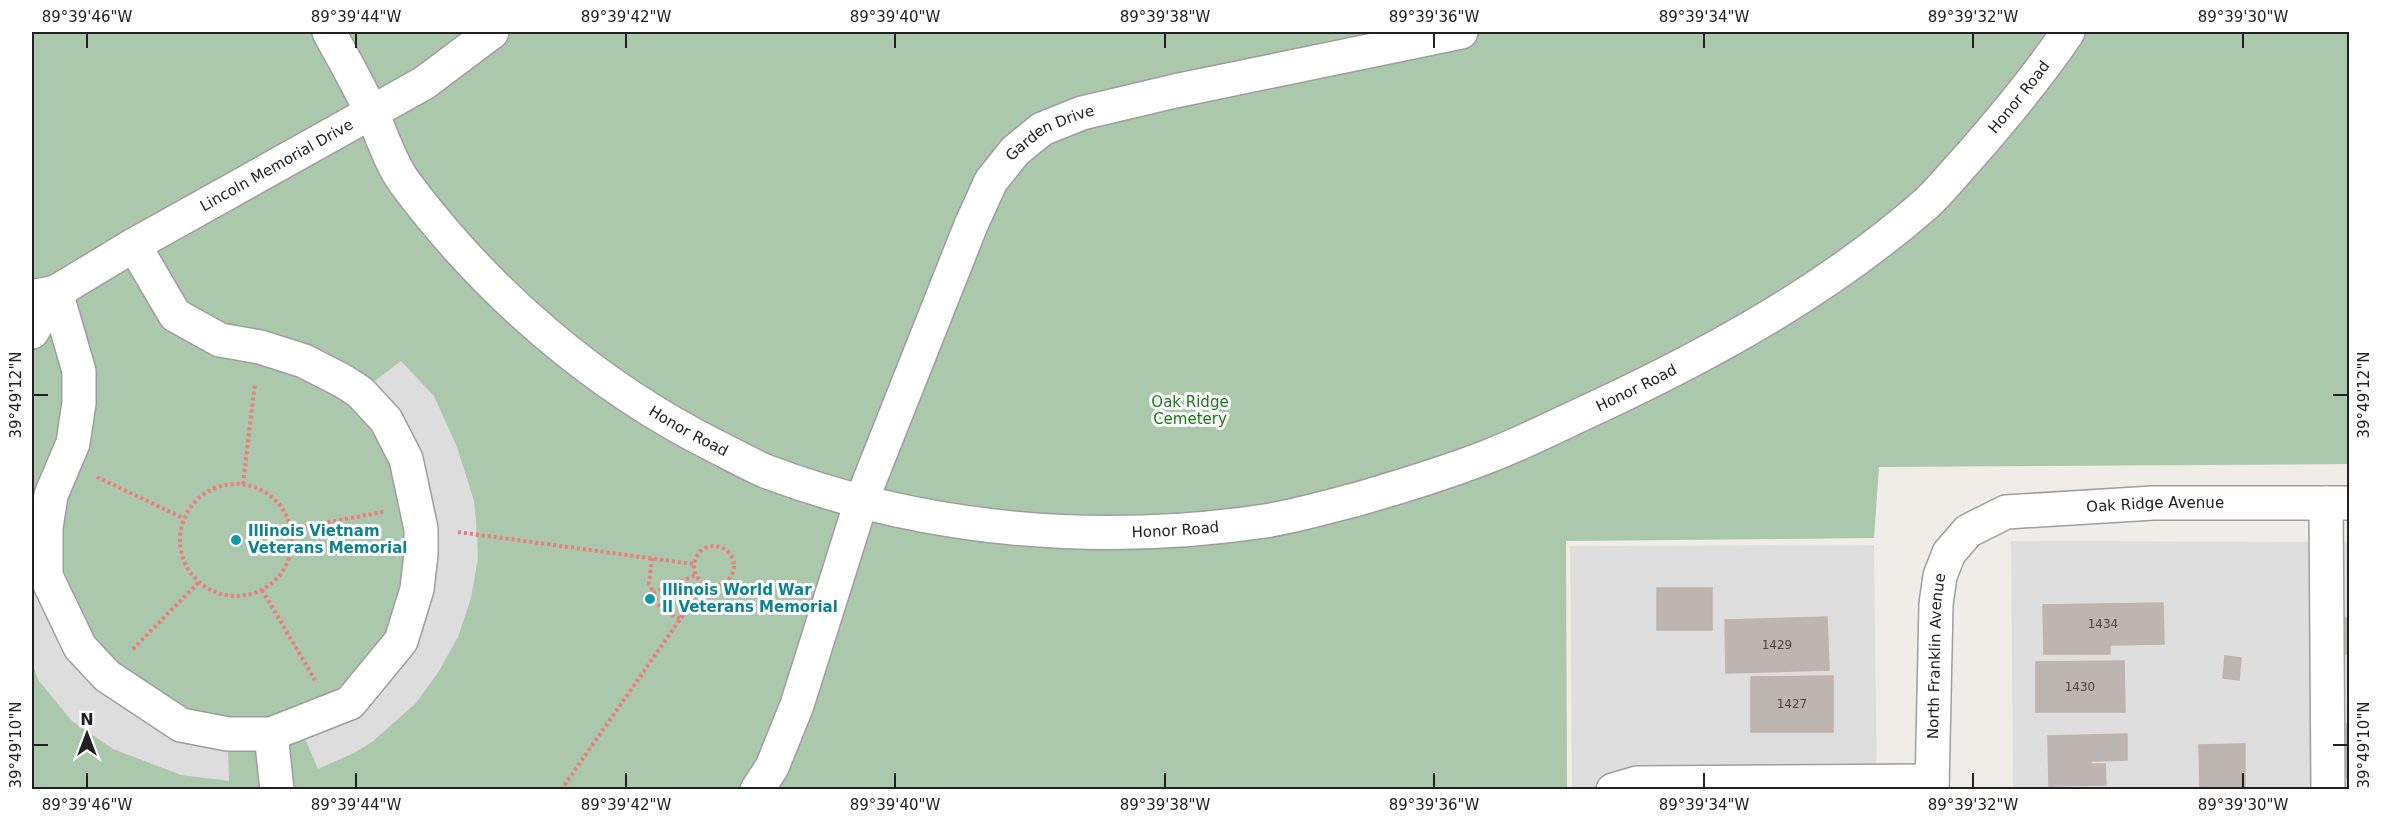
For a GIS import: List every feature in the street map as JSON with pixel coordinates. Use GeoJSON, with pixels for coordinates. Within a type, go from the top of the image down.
{"type":"FeatureCollection","features":[{"type":"Feature","properties":{"kind":"street","name":"Honor Road"},"geometry":{"type":"LineString","coordinates":[[329,32],[371,111],[401,178],[454,242],[504,296],[568,352],[630,398],[688,433],[762,470],[861,502],[942,519],[1034,530],[1110,534],[1189,530],[1269,520],[1328,507],[1415,483],[1491,456],[1658,379],[1761,322],[1857,259],[1931,199],[2013,107],[2068,32]]}},
{"type":"Feature","properties":{"kind":"street","name":"Lincoln Memorial Drive"},"geometry":{"type":"LineString","coordinates":[[32,332],[44,294],[134,246],[424,82],[492,32]]}},
{"type":"Feature","properties":{"kind":"street","name":"Garden Drive"},"geometry":{"type":"LineString","coordinates":[[757,789],[772,767],[796,705],[861,502],[971,225],[991,181],[1015,151],[1041,129],[1082,113],[1175,91],[1461,32]]}},
{"type":"Feature","properties":{"kind":"street"},"geometry":{"type":"LineString","coordinates":[[44,294],[79,371],[79,403],[74,433],[51,495],[46,528],[46,576],[80,647],[107,676],[181,725],[228,734],[271,734],[350,703],[401,640],[417,589],[421,554],[419,517],[406,459],[386,420],[360,392],[304,361],[260,347],[220,340],[175,315],[134,246]]}},
{"type":"Feature","properties":{"kind":"street","name":"Oak Ridge Avenue"},"geometry":{"type":"LineString","coordinates":[[1968,531],[2006,512],[2153,503],[2338,503]]}},
{"type":"Feature","properties":{"kind":"street"},"geometry":{"type":"LineString","coordinates":[[2328,789],[2338,503]]}},
{"type":"Feature","properties":{"kind":"street","name":"North Franklin Avenue"},"geometry":{"type":"LineString","coordinates":[[1932,785],[1936,604],[1940,576],[1949,553],[1968,531]]}},
{"type":"Feature","properties":{"kind":"street"},"geometry":{"type":"LineString","coordinates":[[271,734],[277,789]]}},
{"type":"Feature","properties":{"kind":"street"},"geometry":{"type":"LineString","coordinates":[[1613,789],[1637,783],[1932,785]]}},
{"type":"Feature","properties":{"kind":"path"},"geometry":{"type":"LineString","coordinates":[[243,484],[260,347]]}},
{"type":"Feature","properties":{"kind":"path"},"geometry":{"type":"LineString","coordinates":[[65,462],[183,518]]}},
{"type":"Feature","properties":{"kind":"path"},"geometry":{"type":"LineString","coordinates":[[243,484],[273,497],[284,512],[292,529],[290,555],[279,574],[262,590],[233,597],[214,593],[198,583],[184,559],[181,544],[183,518],[195,501],[210,491],[228,485],[243,484]]}},
{"type":"Feature","properties":{"kind":"path"},"geometry":{"type":"LineString","coordinates":[[292,529],[419,517],[490,536],[693,564]]}},
{"type":"Feature","properties":{"kind":"path"},"geometry":{"type":"LineString","coordinates":[[713,546],[725,549],[733,558],[734,573],[721,586],[704,585],[696,574],[693,564],[700,552],[713,546]]}},
{"type":"Feature","properties":{"kind":"path"},"geometry":{"type":"LineString","coordinates":[[652,558],[649,583],[660,609],[680,619]]}},
{"type":"Feature","properties":{"kind":"path"},"geometry":{"type":"LineString","coordinates":[[653,593],[696,574]]}},
{"type":"Feature","properties":{"kind":"path"},"geometry":{"type":"LineString","coordinates":[[107,676],[198,583]]}},
{"type":"Feature","properties":{"kind":"path"},"geometry":{"type":"LineString","coordinates":[[561,789],[704,585]]}},
{"type":"Feature","properties":{"kind":"path"},"geometry":{"type":"LineString","coordinates":[[262,590],[333,710]]}},
{"type":"Feature","properties":{"kind":"shaded area"},"geometry":{"type":"Polygon","coordinates":[[[401,361],[434,396],[457,447],[474,501],[478,558],[471,598],[458,637],[439,671],[416,703],[372,742],[318,769],[304,736],[228,749],[229,781],[181,775],[113,749],[72,721],[39,681],[32,664],[32,579],[80,647],[228,734],[333,710],[401,641],[421,529],[360,392],[401,361]]]}},
{"type":"Feature","properties":{"kind":"shaded area"},"geometry":{"type":"Polygon","coordinates":[[[2011,541],[2349,542],[2349,789],[2013,789],[2011,541]]]}},
{"type":"Feature","properties":{"kind":"shaded area"},"geometry":{"type":"Polygon","coordinates":[[[1874,545],[1877,789],[1572,789],[1570,546],[1874,545]]]}},
{"type":"Feature","properties":{"kind":"green space","name":"Oak Ridge Cemetery"},"geometry":{"type":"Polygon","coordinates":[[[32,32],[2349,32],[2349,464],[1879,467],[1874,538],[1566,541],[1567,789],[32,789],[32,32]]]}},
{"type":"Feature","properties":{"kind":"building"},"geometry":{"type":"Polygon","coordinates":[[[1657,588],[1712,588],[1712,630],[1657,630],[1657,588]]]}},
{"type":"Feature","properties":{"kind":"building"},"geometry":{"type":"Polygon","coordinates":[[[2163,603],[2164,644],[2110,645],[2110,654],[2044,654],[2043,605],[2163,603]]]}},
{"type":"Feature","properties":{"kind":"building"},"geometry":{"type":"Polygon","coordinates":[[[1827,617],[1829,670],[1726,673],[1725,620],[1827,617]]]}},
{"type":"Feature","properties":{"kind":"building"},"geometry":{"type":"Polygon","coordinates":[[[2344,618],[2350,618],[2350,654],[2344,654],[2344,618]]]}},
{"type":"Feature","properties":{"kind":"building"},"geometry":{"type":"Polygon","coordinates":[[[2225,656],[2241,658],[2239,680],[2223,678],[2225,656]]]}},
{"type":"Feature","properties":{"kind":"building"},"geometry":{"type":"Polygon","coordinates":[[[2124,661],[2125,712],[2036,712],[2036,662],[2124,661]]]}},
{"type":"Feature","properties":{"kind":"building"},"geometry":{"type":"Polygon","coordinates":[[[1833,676],[1833,732],[1751,732],[1751,677],[1833,676]]]}},
{"type":"Feature","properties":{"kind":"building"},"geometry":{"type":"Polygon","coordinates":[[[2346,724],[2350,724],[2350,778],[2345,778],[2346,724]]]}},
{"type":"Feature","properties":{"kind":"building"},"geometry":{"type":"Polygon","coordinates":[[[2127,734],[2127,760],[2091,761],[2091,764],[2105,764],[2106,785],[2049,786],[2048,736],[2127,734]]]}},
{"type":"Feature","properties":{"kind":"building"},"geometry":{"type":"Polygon","coordinates":[[[2245,744],[2245,790],[2200,790],[2199,745],[2245,744]]]}},
{"type":"Feature","properties":{"kind":"place","name":"Illinois Vietnam Veterans Memorial"},"geometry":{"type":"Point","coordinates":[236,540]}},
{"type":"Feature","properties":{"kind":"place","name":"Illinois World War II Veterans Memorial"},"geometry":{"type":"Point","coordinates":[650,599]}}]}
